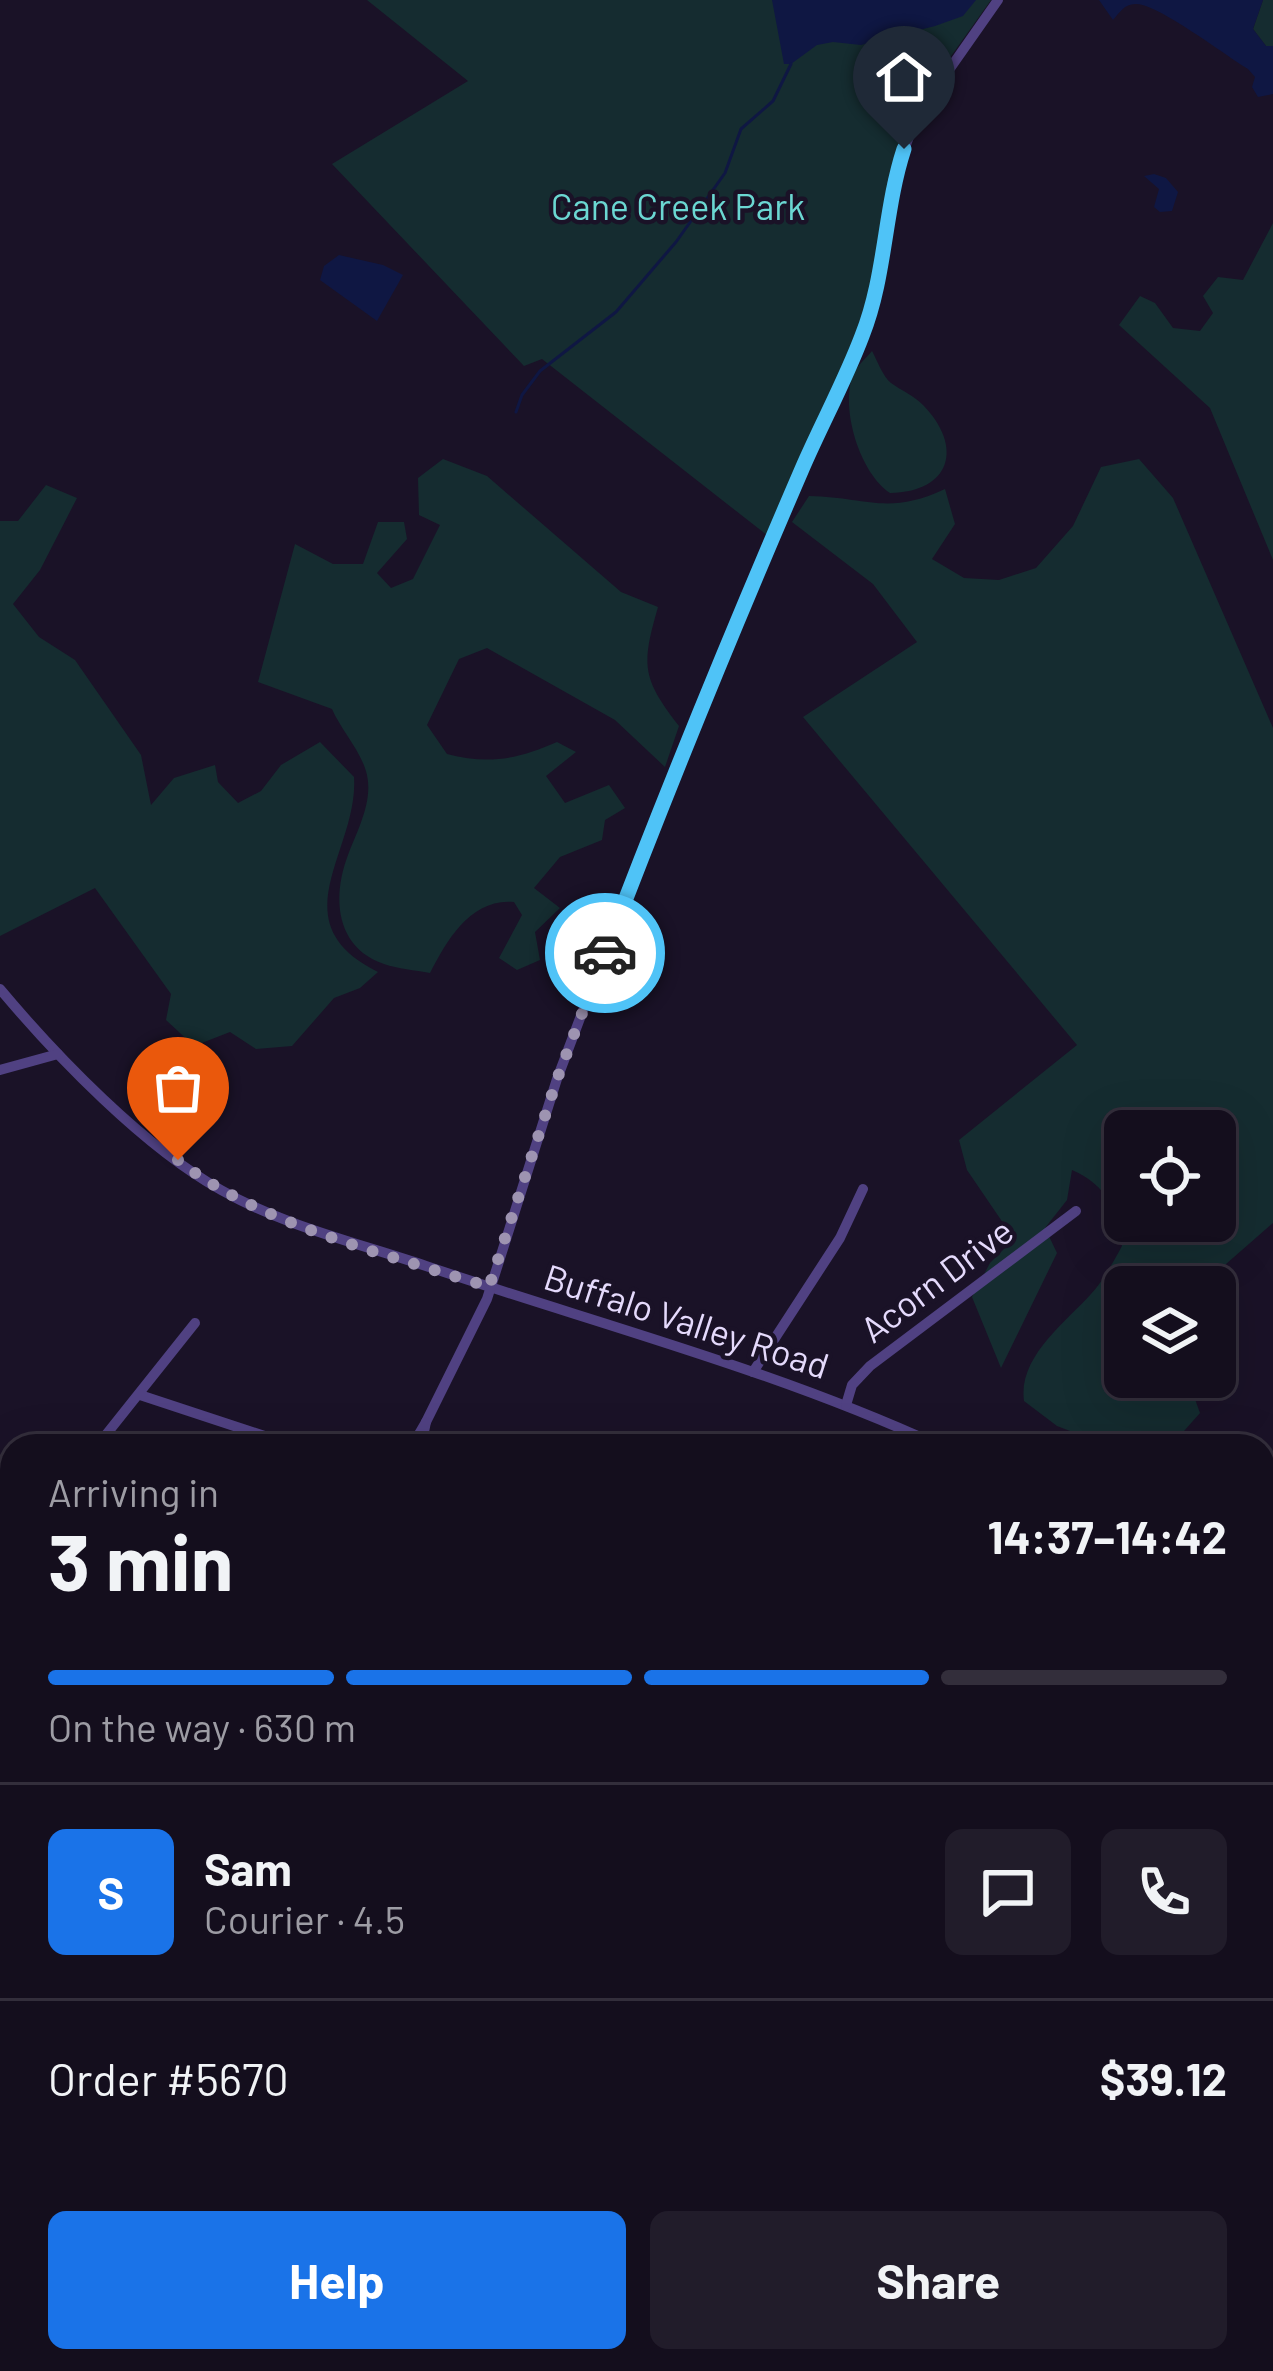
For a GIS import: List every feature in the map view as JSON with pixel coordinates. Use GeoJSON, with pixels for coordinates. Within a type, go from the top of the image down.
{"type":"FeatureCollection","features":[{"type":"Feature","properties":{"kind":"street"},"geometry":{"type":"LineString","coordinates":[[421,1434],[479,1317],[557,1079],[657,815],[863,334],[875,292],[893,181],[910,133],[927,100],[998,0]]}},
{"type":"Feature","properties":{"kind":"street","name":"Buffalo Valley Road"},"geometry":{"type":"LineString","coordinates":[[0,989],[58,1054],[159,1145],[225,1192],[265,1211],[753,1372],[911,1434]]}},
{"type":"Feature","properties":{"kind":"street"},"geometry":{"type":"LineString","coordinates":[[0,1070],[58,1054]]}},
{"type":"Feature","properties":{"kind":"street"},"geometry":{"type":"LineString","coordinates":[[753,1372],[831,1253],[863,1190]]}},
{"type":"Feature","properties":{"kind":"street","name":"Acorn Drive"},"geometry":{"type":"LineString","coordinates":[[846,1405],[852,1384],[870,1366],[1076,1211]]}},
{"type":"Feature","properties":{"kind":"street"},"geometry":{"type":"LineString","coordinates":[[108,1434],[195,1323]]}},
{"type":"Feature","properties":{"kind":"street"},"geometry":{"type":"LineString","coordinates":[[140,1396],[258,1434]]}},
{"type":"Feature","properties":{"kind":"green space","name":"Cane Creek Park"},"geometry":{"type":"Polygon","coordinates":[[[367,0],[991,0],[906,127],[889,181],[866,314],[768,536],[542,359],[524,366],[332,164],[468,81],[367,0]]]}},
{"type":"Feature","properties":{"kind":"green space"},"geometry":{"type":"Polygon","coordinates":[[[1263,0],[1273,0],[1273,46],[1266,46],[1253,29],[1263,0]]]}},
{"type":"Feature","properties":{"kind":"green space"},"geometry":{"type":"Polygon","coordinates":[[[1273,223],[1273,560],[1210,408],[1119,325],[1140,296],[1155,303],[1173,328],[1200,331],[1213,313],[1203,296],[1218,277],[1243,280],[1273,223]]]}},
{"type":"Feature","properties":{"kind":"green space"},"geometry":{"type":"Polygon","coordinates":[[[872,351],[888,380],[923,405],[944,436],[947,451],[938,476],[911,491],[890,493],[879,484],[855,439],[850,388],[855,371],[872,351]]]}},
{"type":"Feature","properties":{"kind":"green space"},"geometry":{"type":"Polygon","coordinates":[[[443,459],[487,476],[621,592],[658,607],[648,671],[679,726],[665,767],[615,720],[487,648],[459,659],[427,725],[447,754],[503,758],[557,742],[576,752],[546,776],[565,803],[609,785],[625,808],[605,820],[602,840],[560,857],[534,888],[560,908],[535,932],[540,960],[517,970],[499,958],[522,915],[514,902],[473,914],[453,935],[430,973],[384,964],[355,946],[339,903],[343,871],[366,806],[364,766],[332,709],[258,682],[295,544],[333,564],[363,564],[378,522],[404,522],[407,539],[377,573],[391,588],[413,579],[440,525],[419,515],[418,478],[443,459]]]}},
{"type":"Feature","properties":{"kind":"green space"},"geometry":{"type":"Polygon","coordinates":[[[1139,459],[1173,498],[1273,728],[1273,1223],[1225,1266],[1111,1266],[1121,1242],[1236,1242],[1236,1110],[1104,1110],[1104,1194],[1072,1170],[1067,1200],[1045,1228],[1057,1253],[1001,1368],[972,1297],[990,1263],[1014,1239],[967,1170],[959,1140],[1077,1045],[803,717],[917,642],[873,584],[792,522],[809,496],[892,503],[945,489],[955,524],[932,559],[964,578],[999,580],[1036,568],[1073,526],[1101,467],[1139,459]]]}},
{"type":"Feature","properties":{"kind":"green space"},"geometry":{"type":"Polygon","coordinates":[[[46,485],[77,498],[40,570],[13,604],[39,637],[75,660],[141,755],[151,805],[174,778],[215,765],[218,782],[238,803],[261,791],[281,765],[320,742],[354,777],[352,805],[327,908],[332,931],[348,952],[378,972],[360,988],[334,998],[292,1046],[256,1049],[230,1032],[194,1046],[166,1020],[171,994],[95,888],[0,936],[0,521],[18,521],[46,485]]]}},
{"type":"Feature","properties":{"kind":"green space"},"geometry":{"type":"Polygon","coordinates":[[[1104,1277],[1104,1398],[1195,1398],[1200,1413],[1184,1434],[1078,1434],[1057,1426],[1024,1401],[1024,1385],[1036,1355],[1104,1277]]]}},
{"type":"Feature","properties":{"kind":"shaded area"},"geometry":{"type":"Polygon","coordinates":[[[772,0],[976,0],[963,16],[935,26],[861,45],[817,45],[784,64],[772,0]]]}},
{"type":"Feature","properties":{"kind":"shaded area"},"geometry":{"type":"Polygon","coordinates":[[[1099,0],[1263,0],[1253,29],[1266,46],[1273,46],[1273,94],[1258,97],[1252,87],[1255,77],[1248,69],[1160,13],[1133,4],[1113,20],[1099,0]]]}},
{"type":"Feature","properties":{"kind":"shaded area"},"geometry":{"type":"Polygon","coordinates":[[[1144,176],[1166,178],[1178,192],[1172,211],[1154,207],[1159,189],[1144,176]]]}},
{"type":"Feature","properties":{"kind":"shaded area"},"geometry":{"type":"Polygon","coordinates":[[[339,255],[403,275],[377,321],[320,280],[324,266],[339,255]]]}},
{"type":"Feature","properties":{"kind":"waterway"},"geometry":{"type":"LineString","coordinates":[[516,412],[540,371],[616,312],[676,242],[725,173],[741,129],[773,101],[791,64]]}},
{"type":"Feature","properties":{"kind":"way so far"},"geometry":{"type":"LineString","coordinates":[[178,1160],[197,1176],[265,1211],[489,1287],[557,1079],[605,953]]}},
{"type":"Feature","properties":{"kind":"route"},"geometry":{"type":"LineString","coordinates":[[605,953],[657,815],[863,334],[875,292],[893,181],[904,149]]}}]}
